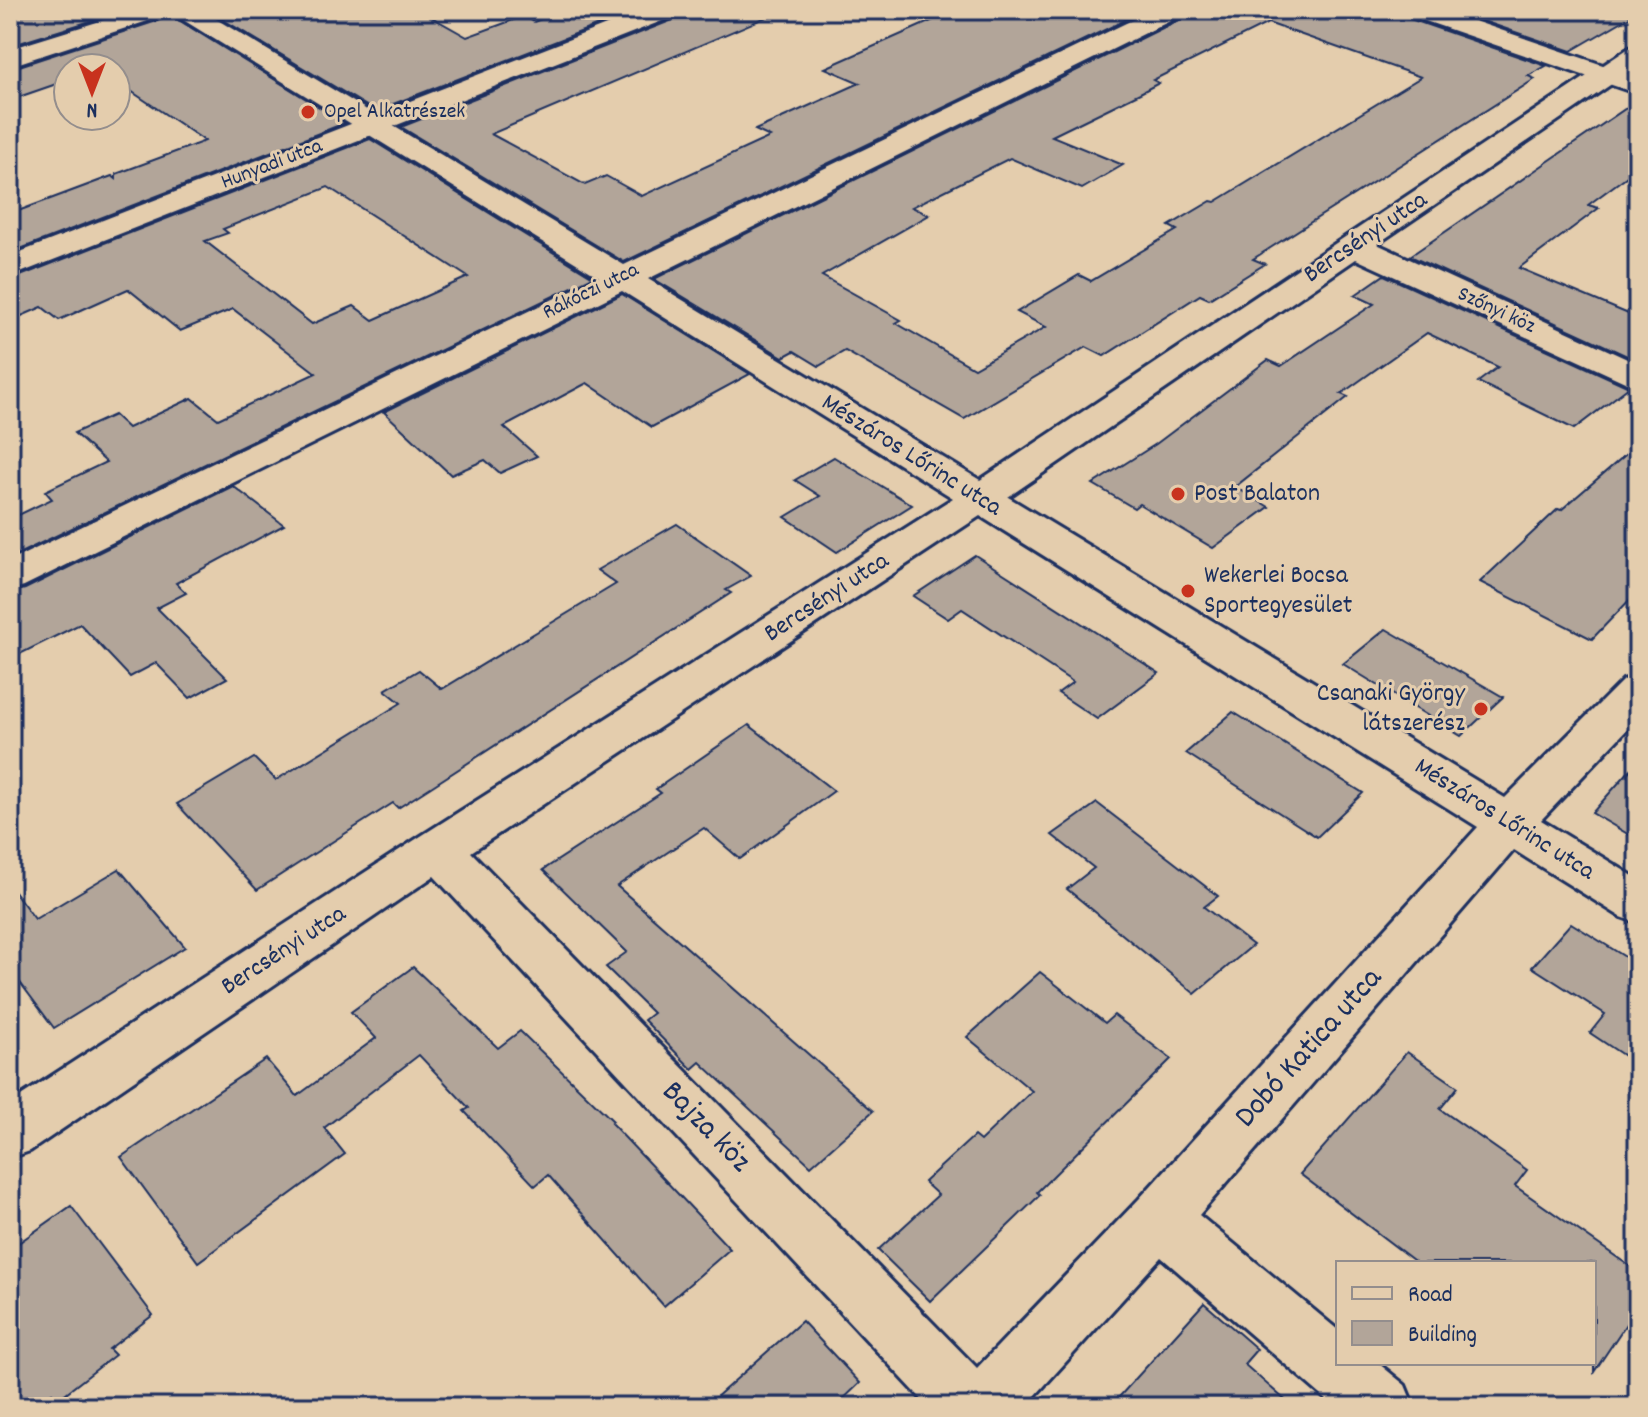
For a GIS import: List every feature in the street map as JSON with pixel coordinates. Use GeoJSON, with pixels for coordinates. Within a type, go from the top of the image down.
{"type":"FeatureCollection","features":[{"type":"Feature","properties":{"kind":"street"},"geometry":{"type":"LineString","coordinates":[[10,58],[162,10]]}},
{"type":"Feature","properties":{"kind":"street","name":"Mészáros Lőrinc utca"},"geometry":{"type":"LineString","coordinates":[[183,10],[375,125],[1638,903]]}},
{"type":"Feature","properties":{"kind":"street","name":"Hunyadi utca"},"geometry":{"type":"LineString","coordinates":[[10,267],[668,10]]}},
{"type":"Feature","properties":{"kind":"street","name":"Rákóczi utca"},"geometry":{"type":"LineString","coordinates":[[10,577],[1173,10]]}},
{"type":"Feature","properties":{"kind":"street"},"geometry":{"type":"LineString","coordinates":[[1417,10],[1638,86]]}},
{"type":"Feature","properties":{"kind":"street","name":"Bercsényi utca"},"geometry":{"type":"LineString","coordinates":[[10,1133],[438,849],[980,498],[1638,54]]}},
{"type":"Feature","properties":{"kind":"street","name":"Szőnyi köz"},"geometry":{"type":"LineString","coordinates":[[1355,246],[1638,377]]}},
{"type":"Feature","properties":{"kind":"street","name":"Dobó Katica utca"},"geometry":{"type":"LineString","coordinates":[[983,1407],[1159,1218],[1510,823],[1638,691]]}},
{"type":"Feature","properties":{"kind":"street","name":"Bajza köz"},"geometry":{"type":"LineString","coordinates":[[438,849],[972,1407]]}},
{"type":"Feature","properties":{"kind":"street"},"geometry":{"type":"LineString","coordinates":[[1159,1218],[1383,1407]]}},
{"type":"Feature","properties":{"kind":"building"},"geometry":{"type":"Polygon","coordinates":[[[10,10],[126,10],[10,46],[10,10]]]}},
{"type":"Feature","properties":{"kind":"building"},"geometry":{"type":"Polygon","coordinates":[[[207,10],[419,10],[467,37],[524,16],[534,22],[563,10],[637,10],[375,111],[207,10]]]}},
{"type":"Feature","properties":{"kind":"building"},"geometry":{"type":"Polygon","coordinates":[[[684,10],[783,10],[491,134],[585,185],[606,176],[642,196],[770,137],[755,130],[860,83],[825,68],[956,10],[1146,10],[624,262],[401,127],[678,18],[684,10]]]}},
{"type":"Feature","properties":{"kind":"building"},"geometry":{"type":"Polygon","coordinates":[[[1189,10],[1401,10],[1407,18],[1546,66],[1528,76],[1535,79],[1253,259],[1265,264],[1209,299],[1200,295],[1104,356],[1086,347],[964,419],[845,351],[819,366],[794,351],[783,357],[654,279],[1183,18],[1189,10]],[[1268,23],[1153,80],[1159,83],[1052,136],[1123,165],[1082,189],[1010,158],[912,207],[929,215],[822,276],[901,320],[896,323],[974,368],[1046,327],[1017,312],[1079,275],[1091,281],[1177,230],[1169,226],[1211,201],[1215,202],[1421,77],[1268,23]]]}},
{"type":"Feature","properties":{"kind":"building"},"geometry":{"type":"Polygon","coordinates":[[[1451,10],[1638,10],[1638,12],[1571,51],[1451,10]]]}},
{"type":"Feature","properties":{"kind":"building"},"geometry":{"type":"Polygon","coordinates":[[[172,16],[345,123],[10,253],[10,214],[112,176],[116,179],[116,174],[205,141],[132,92],[132,52],[62,52],[172,16]]]}},
{"type":"Feature","properties":{"kind":"building"},"geometry":{"type":"Polygon","coordinates":[[[52,55],[52,86],[10,100],[10,69],[52,55]]]}},
{"type":"Feature","properties":{"kind":"building"},"geometry":{"type":"Polygon","coordinates":[[[1638,100],[1638,168],[1588,205],[1599,208],[1519,268],[1638,318],[1638,361],[1410,256],[1638,100]]]}},
{"type":"Feature","properties":{"kind":"building"},"geometry":{"type":"Polygon","coordinates":[[[370,139],[593,277],[10,558],[10,519],[52,499],[45,491],[106,462],[74,433],[114,415],[128,428],[192,398],[218,419],[316,373],[233,309],[180,331],[128,289],[59,320],[42,307],[10,321],[10,280],[370,139]],[[328,187],[223,229],[228,233],[205,241],[312,324],[354,306],[373,320],[468,277],[328,187]]]}},
{"type":"Feature","properties":{"kind":"building"},"geometry":{"type":"Polygon","coordinates":[[[1384,275],[1629,387],[1574,429],[1478,382],[1498,367],[1427,333],[1341,394],[1348,397],[1235,487],[1269,507],[1213,548],[1139,504],[1134,508],[1093,484],[1156,444],[1268,360],[1281,366],[1374,304],[1355,295],[1384,275]]]}},
{"type":"Feature","properties":{"kind":"building"},"geometry":{"type":"Polygon","coordinates":[[[622,294],[750,374],[652,427],[587,383],[504,427],[537,456],[500,473],[485,460],[451,475],[384,412],[622,294]]]}},
{"type":"Feature","properties":{"kind":"building"},"geometry":{"type":"Polygon","coordinates":[[[1638,444],[1638,591],[1592,639],[1480,582],[1558,509],[1561,510],[1638,444]]]}},
{"type":"Feature","properties":{"kind":"building"},"geometry":{"type":"Polygon","coordinates":[[[834,457],[912,505],[837,552],[785,517],[820,496],[795,480],[834,457]]]}},
{"type":"Feature","properties":{"kind":"building"},"geometry":{"type":"Polygon","coordinates":[[[233,486],[284,525],[176,583],[186,593],[157,608],[227,678],[190,698],[156,663],[130,677],[80,624],[10,659],[10,593],[25,589],[233,486]]]}},
{"type":"Feature","properties":{"kind":"building"},"geometry":{"type":"Polygon","coordinates":[[[677,524],[751,576],[726,590],[731,593],[398,808],[393,803],[257,890],[177,804],[254,758],[276,780],[401,703],[385,690],[419,670],[442,689],[616,584],[597,570],[677,524]]]}},
{"type":"Feature","properties":{"kind":"building"},"geometry":{"type":"Polygon","coordinates":[[[975,555],[1159,673],[1097,719],[1058,693],[1073,682],[962,609],[948,619],[913,596],[975,555]]]}},
{"type":"Feature","properties":{"kind":"building"},"geometry":{"type":"Polygon","coordinates":[[[1386,629],[1503,697],[1461,736],[1343,664],[1386,629]]]}},
{"type":"Feature","properties":{"kind":"building"},"geometry":{"type":"Polygon","coordinates":[[[1233,712],[1363,793],[1317,837],[1186,753],[1233,712]]]}},
{"type":"Feature","properties":{"kind":"building"},"geometry":{"type":"Polygon","coordinates":[[[749,725],[834,791],[740,859],[704,828],[617,886],[873,1111],[811,1166],[700,1062],[692,1069],[644,1020],[653,1013],[606,967],[627,952],[543,870],[661,793],[656,789],[749,725]]]}},
{"type":"Feature","properties":{"kind":"building"},"geometry":{"type":"Polygon","coordinates":[[[1638,761],[1638,840],[1592,813],[1638,761]]]}},
{"type":"Feature","properties":{"kind":"building"},"geometry":{"type":"Polygon","coordinates":[[[1097,803],[1218,896],[1204,907],[1253,945],[1195,994],[1067,889],[1094,868],[1052,835],[1097,803]]]}},
{"type":"Feature","properties":{"kind":"building"},"geometry":{"type":"Polygon","coordinates":[[[119,869],[185,947],[54,1028],[10,969],[10,886],[35,919],[119,869]]]}},
{"type":"Feature","properties":{"kind":"building"},"geometry":{"type":"Polygon","coordinates":[[[1571,923],[1638,965],[1638,1065],[1590,1033],[1605,1014],[1532,967],[1571,923]]]}},
{"type":"Feature","properties":{"kind":"building"},"geometry":{"type":"Polygon","coordinates":[[[413,967],[498,1048],[520,1031],[613,1121],[611,1123],[730,1249],[664,1306],[548,1175],[535,1186],[464,1111],[469,1108],[419,1055],[324,1128],[345,1154],[198,1262],[121,1157],[266,1059],[297,1096],[376,1038],[351,1012],[413,967]]]}},
{"type":"Feature","properties":{"kind":"building"},"geometry":{"type":"Polygon","coordinates":[[[1040,972],[1105,1023],[1114,1015],[1171,1059],[1037,1192],[1040,1195],[930,1301],[878,1250],[938,1195],[924,1182],[974,1136],[980,1141],[1032,1091],[967,1037],[1040,972]]]}},
{"type":"Feature","properties":{"kind":"building"},"geometry":{"type":"Polygon","coordinates":[[[1407,1052],[1458,1087],[1440,1109],[1527,1170],[1515,1186],[1638,1272],[1638,1306],[1594,1372],[1596,1261],[1414,1261],[1300,1174],[1407,1052]]]}},
{"type":"Feature","properties":{"kind":"building"},"geometry":{"type":"Polygon","coordinates":[[[71,1206],[153,1315],[109,1349],[115,1355],[57,1400],[52,1393],[33,1407],[10,1407],[10,1249],[71,1206]]]}},
{"type":"Feature","properties":{"kind":"building"},"geometry":{"type":"Polygon","coordinates":[[[1204,1303],[1257,1349],[1244,1364],[1293,1407],[1110,1407],[1204,1303]]]}},
{"type":"Feature","properties":{"kind":"building"},"geometry":{"type":"Polygon","coordinates":[[[802,1321],[860,1383],[835,1407],[705,1407],[802,1321]]]}},
{"type":"Feature","properties":{"kind":"place","name":"Opel Alkatrészek"},"geometry":{"type":"Point","coordinates":[308,112]}},
{"type":"Feature","properties":{"kind":"place","name":"Post Balaton"},"geometry":{"type":"Point","coordinates":[1178,494]}},
{"type":"Feature","properties":{"kind":"place","name":"Wekerlei Bocsa Sportegyesület"},"geometry":{"type":"Point","coordinates":[1188,591]}},
{"type":"Feature","properties":{"kind":"place","name":"Csanaki György látszerész"},"geometry":{"type":"Point","coordinates":[1481,709]}}]}
